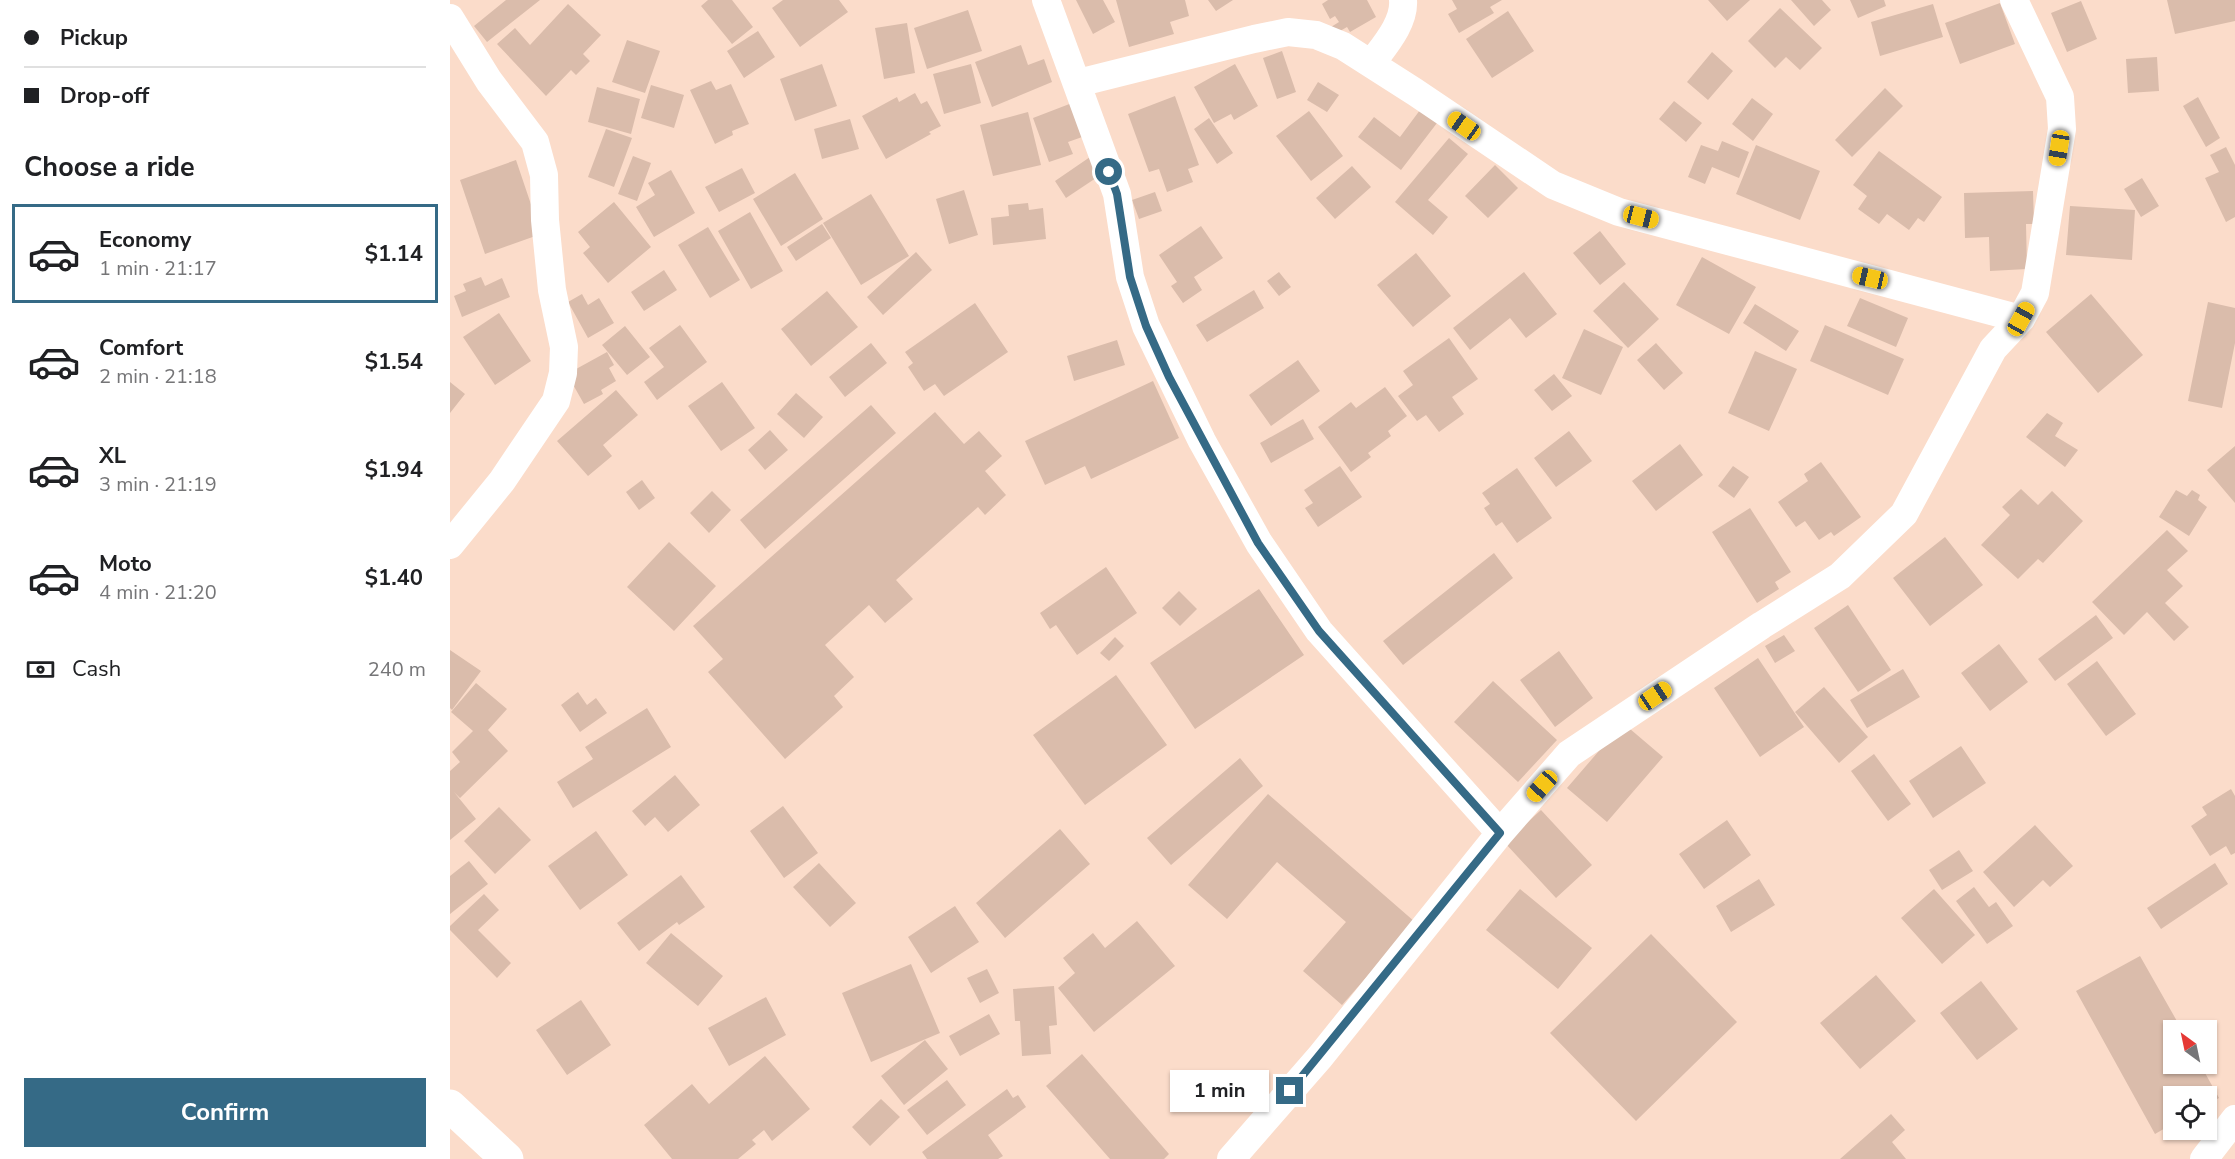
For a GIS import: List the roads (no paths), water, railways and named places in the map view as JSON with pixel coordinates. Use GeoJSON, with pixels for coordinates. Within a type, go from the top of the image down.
{"type":"FeatureCollection","features":[{"type":"Feature","properties":{"kind":"highway"},"geometry":{"type":"LineString","coordinates":[[450,1106],[507,1159]]}},
{"type":"Feature","properties":{"kind":"street"},"geometry":{"type":"LineString","coordinates":[[1046,0],[1117,194],[1130,277],[1146,326],[1169,377],[1258,543],[1319,631],[1500,833]]}},
{"type":"Feature","properties":{"kind":"street"},"geometry":{"type":"LineString","coordinates":[[1371,64],[1392,35],[1404,10],[1403,0]]}},
{"type":"Feature","properties":{"kind":"street"},"geometry":{"type":"LineString","coordinates":[[1232,1159],[1320,1058],[1500,833],[1569,754],[1762,625],[1840,576],[1904,514],[1993,349],[2021,319],[2035,293],[2062,129],[2060,97],[2014,0]]}},
{"type":"Feature","properties":{"kind":"street"},"geometry":{"type":"LineString","coordinates":[[450,18],[489,81],[535,142],[544,175],[544,220],[551,278],[564,347],[563,373],[556,401],[502,481],[450,545]]}},
{"type":"Feature","properties":{"kind":"street"},"geometry":{"type":"LineString","coordinates":[[1078,83],[1200,51],[1288,32],[1316,35],[1342,46],[1371,64],[1553,185],[1619,212],[2021,319]]}},
{"type":"Feature","properties":{"kind":"street"},"geometry":{"type":"LineString","coordinates":[[2204,1159],[2235,1119]]}}]}
